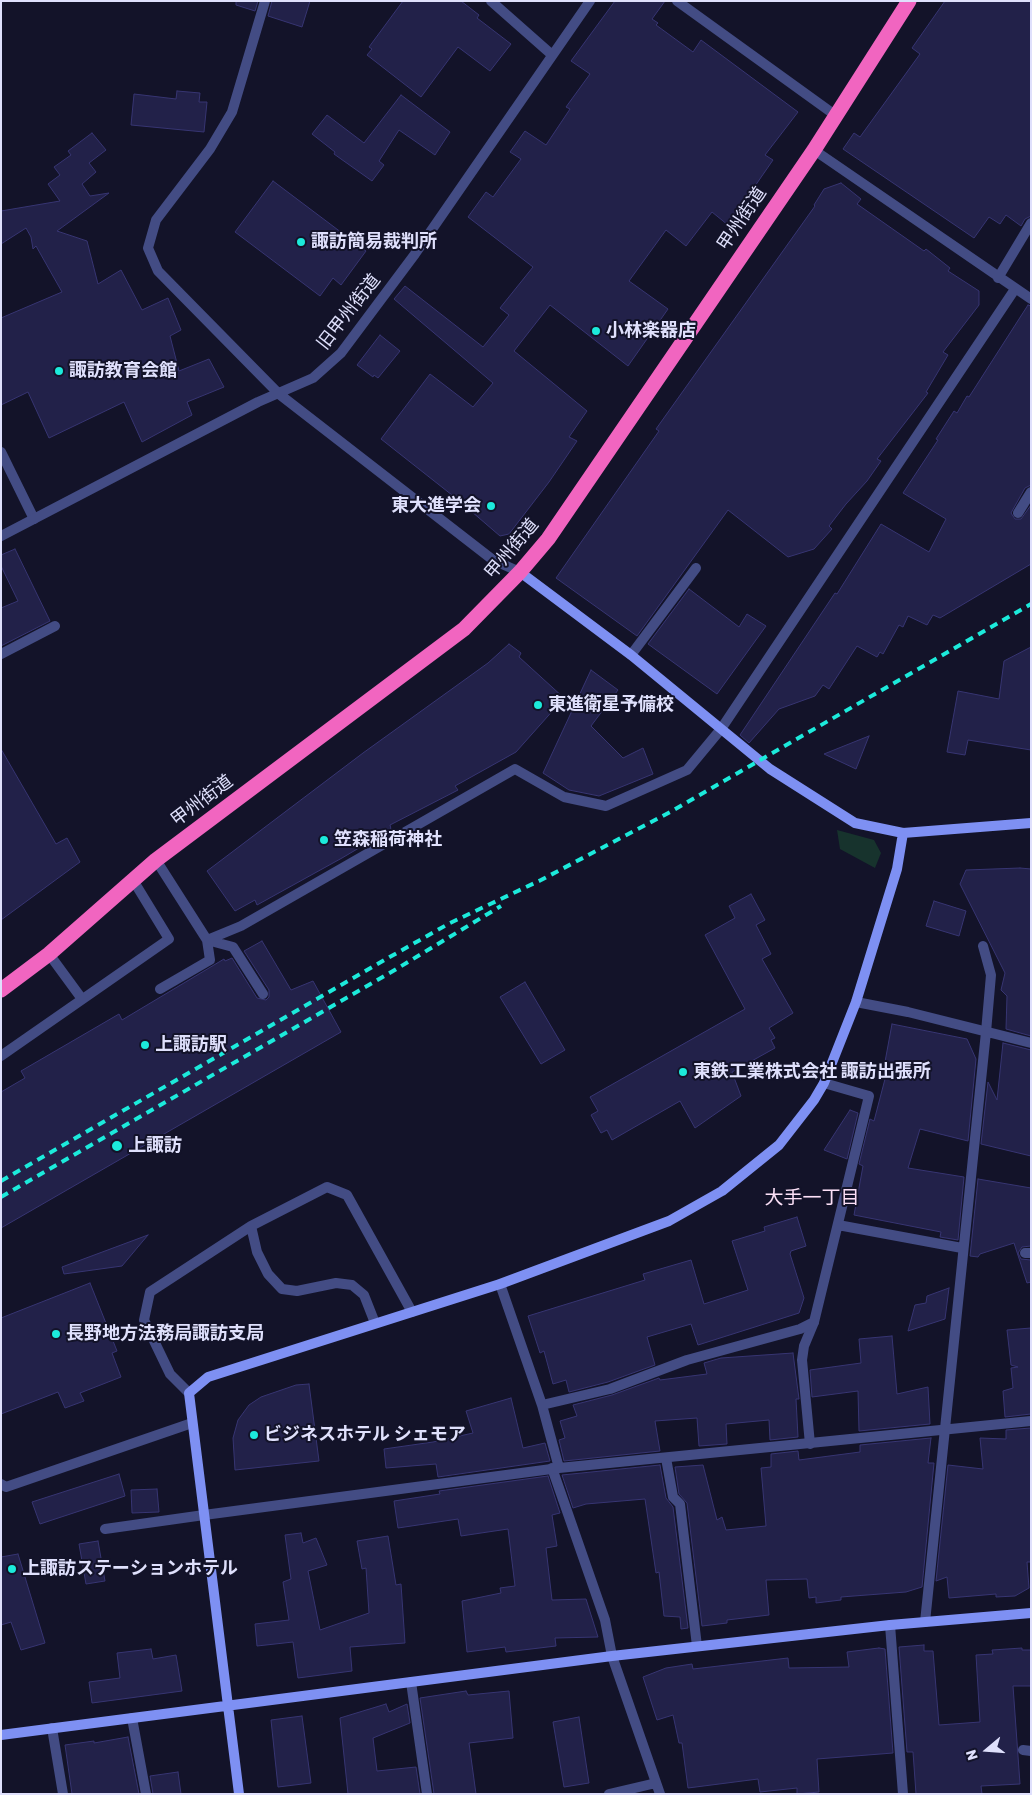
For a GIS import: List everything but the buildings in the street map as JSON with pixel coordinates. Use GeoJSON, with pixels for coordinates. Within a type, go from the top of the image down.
{"type":"FeatureCollection","features":[{"type":"Feature","properties":{"kind":"highway","name":"甲州街道"},"geometry":{"type":"LineString","coordinates":[[1,990],[48,954],[156,860],[464,629],[520,572],[548,539],[814,150],[909,1]]}},
{"type":"Feature","properties":{"kind":"street"},"geometry":{"type":"LineString","coordinates":[[265,1],[232,112],[210,149],[156,220],[148,248],[158,271],[279,394],[493,560],[520,572],[631,655],[770,769],[855,823],[903,834],[1031,822]]}},
{"type":"Feature","properties":{"kind":"street"},"geometry":{"type":"LineString","coordinates":[[491,1],[551,54]]}},
{"type":"Feature","properties":{"kind":"street","name":"旧甲州街道"},"geometry":{"type":"LineString","coordinates":[[1,536],[258,402],[313,378],[341,353],[415,254],[551,54],[590,1]]}},
{"type":"Feature","properties":{"kind":"street"},"geometry":{"type":"LineString","coordinates":[[677,1],[835,115]]}},
{"type":"Feature","properties":{"kind":"street"},"geometry":{"type":"LineString","coordinates":[[814,150],[1031,299]]}},
{"type":"Feature","properties":{"kind":"street"},"geometry":{"type":"LineString","coordinates":[[998,278],[1031,223]]}},
{"type":"Feature","properties":{"kind":"street"},"geometry":{"type":"LineString","coordinates":[[207,940],[241,926],[515,769],[564,796],[606,806],[687,770],[721,729],[1015,288]]}},
{"type":"Feature","properties":{"kind":"street"},"geometry":{"type":"LineString","coordinates":[[1,452],[34,519]]}},
{"type":"Feature","properties":{"kind":"street"},"geometry":{"type":"LineString","coordinates":[[1018,513],[1031,492]]}},
{"type":"Feature","properties":{"kind":"street"},"geometry":{"type":"LineString","coordinates":[[631,655],[696,568]]}},
{"type":"Feature","properties":{"kind":"street"},"geometry":{"type":"LineString","coordinates":[[1,654],[55,626]]}},
{"type":"Feature","properties":{"kind":"street"},"geometry":{"type":"LineString","coordinates":[[189,1393],[208,1377],[500,1284],[669,1221],[722,1191],[779,1145],[814,1100],[824,1083],[856,1002],[898,869],[903,834]]}},
{"type":"Feature","properties":{"kind":"street"},"geometry":{"type":"LineString","coordinates":[[156,860],[207,940],[210,960],[160,989]]}},
{"type":"Feature","properties":{"kind":"street"},"geometry":{"type":"LineString","coordinates":[[1,1056],[169,939],[133,880]]}},
{"type":"Feature","properties":{"kind":"street"},"geometry":{"type":"LineString","coordinates":[[207,940],[233,947],[263,994]]}},
{"type":"Feature","properties":{"kind":"street"},"geometry":{"type":"LineString","coordinates":[[925,1622],[991,975],[983,946]]}},
{"type":"Feature","properties":{"kind":"street"},"geometry":{"type":"LineString","coordinates":[[48,954],[82,999]]}},
{"type":"Feature","properties":{"kind":"street"},"geometry":{"type":"LineString","coordinates":[[856,1002],[908,1012],[1031,1043]]}},
{"type":"Feature","properties":{"kind":"street"},"geometry":{"type":"LineString","coordinates":[[810,1444],[802,1360],[804,1346],[814,1322],[869,1096],[824,1083]]}},
{"type":"Feature","properties":{"kind":"street"},"geometry":{"type":"LineString","coordinates":[[239,1794],[189,1393],[170,1374],[144,1320],[150,1292],[251,1226],[327,1187],[346,1195],[412,1312]]}},
{"type":"Feature","properties":{"kind":"street"},"geometry":{"type":"LineString","coordinates":[[838,1225],[962,1248]]}},
{"type":"Feature","properties":{"kind":"street"},"geometry":{"type":"LineString","coordinates":[[251,1226],[257,1252],[268,1274],[282,1289],[297,1291],[336,1283],[352,1285],[364,1295],[376,1323]]}},
{"type":"Feature","properties":{"kind":"street"},"geometry":{"type":"LineString","coordinates":[[500,1284],[542,1405],[556,1468],[605,1620],[612,1656],[660,1794]]}},
{"type":"Feature","properties":{"kind":"street"},"geometry":{"type":"LineString","coordinates":[[542,1405],[610,1389],[687,1360],[800,1329],[814,1322]]}},
{"type":"Feature","properties":{"kind":"street"},"geometry":{"type":"LineString","coordinates":[[105,1529],[556,1468],[1031,1421]]}},
{"type":"Feature","properties":{"kind":"street"},"geometry":{"type":"LineString","coordinates":[[1,1484],[6,1487],[192,1422]]}},
{"type":"Feature","properties":{"kind":"street"},"geometry":{"type":"LineString","coordinates":[[666,1458],[673,1497],[680,1504],[697,1646]]}},
{"type":"Feature","properties":{"kind":"street"},"geometry":{"type":"LineString","coordinates":[[1,1734],[697,1646],[890,1625],[1031,1613]]}},
{"type":"Feature","properties":{"kind":"street"},"geometry":{"type":"LineString","coordinates":[[890,1625],[903,1794]]}},
{"type":"Feature","properties":{"kind":"street"},"geometry":{"type":"LineString","coordinates":[[411,1682],[427,1794]]}},
{"type":"Feature","properties":{"kind":"street"},"geometry":{"type":"LineString","coordinates":[[132,1718],[146,1794]]}},
{"type":"Feature","properties":{"kind":"street"},"geometry":{"type":"LineString","coordinates":[[52,1728],[63,1794]]}},
{"type":"Feature","properties":{"kind":"street"},"geometry":{"type":"LineString","coordinates":[[609,1794],[656,1783]]}},
{"type":"Feature","properties":{"kind":"green space"},"geometry":{"type":"Polygon","coordinates":[[[837,830],[874,840],[881,853],[875,868],[840,849],[837,830]]]}},
{"type":"Feature","properties":{"kind":"railway"},"geometry":{"type":"LineString","coordinates":[[1,1181],[450,923],[541,880],[672,811],[1031,604]]}},
{"type":"Feature","properties":{"kind":"railway"},"geometry":{"type":"LineString","coordinates":[[1,1197],[393,971],[501,906]]}},
{"type":"Feature","properties":{"kind":"place","name":"諏訪簡易裁判所"},"geometry":{"type":"Point","coordinates":[301,242]}},
{"type":"Feature","properties":{"kind":"place","name":"小林楽器店"},"geometry":{"type":"Point","coordinates":[596,331]}},
{"type":"Feature","properties":{"kind":"place","name":"諏訪教育会館"},"geometry":{"type":"Point","coordinates":[59,371]}},
{"type":"Feature","properties":{"kind":"place","name":"東大進学会"},"geometry":{"type":"Point","coordinates":[491,506]}},
{"type":"Feature","properties":{"kind":"place","name":"東進衛星予備校"},"geometry":{"type":"Point","coordinates":[538,705]}},
{"type":"Feature","properties":{"kind":"place","name":"笠森稲荷神社"},"geometry":{"type":"Point","coordinates":[324,840]}},
{"type":"Feature","properties":{"kind":"place","name":"上諏訪駅"},"geometry":{"type":"Point","coordinates":[145,1045]}},
{"type":"Feature","properties":{"kind":"place","name":"東鉄工業株式会社 諏訪出張所"},"geometry":{"type":"Point","coordinates":[683,1072]}},
{"type":"Feature","properties":{"kind":"place","name":"上諏訪"},"geometry":{"type":"Point","coordinates":[117,1146]}},
{"type":"Feature","properties":{"kind":"place","name":"長野地方法務局諏訪支局"},"geometry":{"type":"Point","coordinates":[56,1334]}},
{"type":"Feature","properties":{"kind":"place","name":"ビジネスホテル シェモア"},"geometry":{"type":"Point","coordinates":[254,1435]}},
{"type":"Feature","properties":{"kind":"place","name":"上諏訪ステーションホテル"},"geometry":{"type":"Point","coordinates":[12,1569]}},
{"type":"Feature","properties":{"kind":"district","name":"大手一丁目"},"geometry":{"type":"Point","coordinates":[812,1199]}}]}
